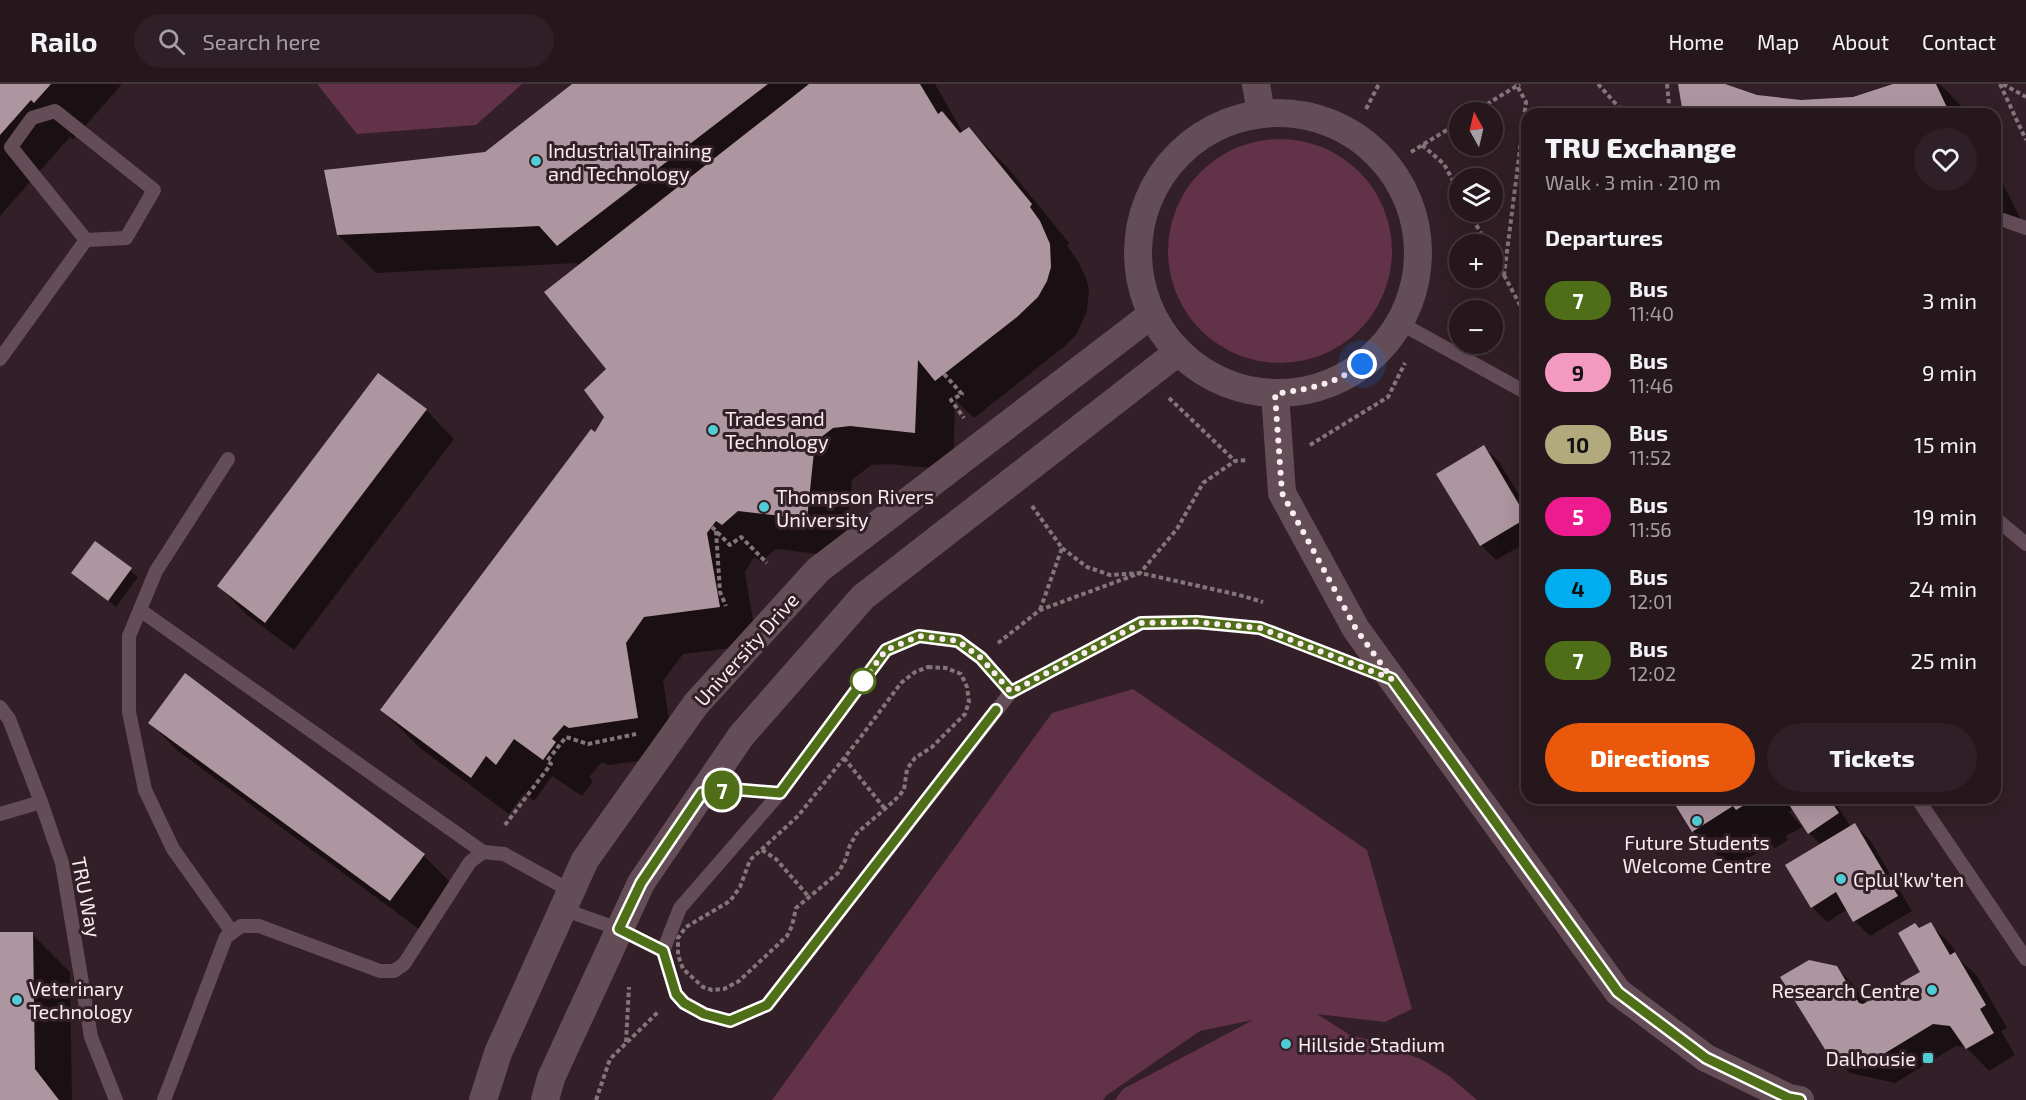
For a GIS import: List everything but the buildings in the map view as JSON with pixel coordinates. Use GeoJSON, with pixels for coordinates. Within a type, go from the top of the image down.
{"type":"FeatureCollection","features":[{"type":"Feature","properties":{"kind":"street"},"geometry":{"type":"LineString","coordinates":[[1256,84],[1261,113]]}},
{"type":"Feature","properties":{"kind":"street"},"geometry":{"type":"LineString","coordinates":[[1261,113],[1305,115],[1347,130],[1382,158],[1407,195],[1418,238],[1416,282],[1400,324],[1377,353],[1347,375],[1312,389],[1275,394],[1239,388],[1207,374],[1178,352],[1151,315],[1138,272],[1139,228],[1154,186],[1181,150],[1218,125],[1261,113]]}},
{"type":"Feature","properties":{"kind":"street","name":"University Drive"},"geometry":{"type":"LineString","coordinates":[[483,1100],[498,1053],[585,860],[696,704],[818,570],[1151,315]]}},
{"type":"Feature","properties":{"kind":"street"},"geometry":{"type":"LineString","coordinates":[[545,1100],[551,1078],[641,883],[741,736],[863,597],[1178,352]]}},
{"type":"Feature","properties":{"kind":"street"},"geometry":{"type":"LineString","coordinates":[[1275,394],[1282,493],[1356,629],[1618,992],[1706,1058],[1789,1098],[1800,1100]]}},
{"type":"Feature","properties":{"kind":"lane"},"geometry":{"type":"LineString","coordinates":[[55,111],[154,190],[126,238],[86,240],[11,147],[32,118],[55,111]]}},
{"type":"Feature","properties":{"kind":"lane"},"geometry":{"type":"LineString","coordinates":[[2001,220],[2026,228]]}},
{"type":"Feature","properties":{"kind":"lane"},"geometry":{"type":"LineString","coordinates":[[0,359],[86,240]]}},
{"type":"Feature","properties":{"kind":"lane"},"geometry":{"type":"LineString","coordinates":[[1400,324],[1521,390]]}},
{"type":"Feature","properties":{"kind":"lane"},"geometry":{"type":"LineString","coordinates":[[228,459],[156,571],[129,636],[129,712],[145,790],[173,849],[232,932]]}},
{"type":"Feature","properties":{"kind":"lane"},"geometry":{"type":"LineString","coordinates":[[2001,523],[2026,544]]}},
{"type":"Feature","properties":{"kind":"lane"},"geometry":{"type":"LineString","coordinates":[[140,610],[483,852],[504,854],[567,900],[663,951]]}},
{"type":"Feature","properties":{"kind":"lane"},"geometry":{"type":"LineString","coordinates":[[1011,692],[981,658],[958,641],[919,636],[886,650],[780,793],[680,908],[663,951],[676,994],[684,1003],[704,1014],[730,1021],[767,1005],[1011,692],[1141,623],[1197,622],[1260,628],[1392,679]]}},
{"type":"Feature","properties":{"kind":"lane","name":"TRU Way"},"geometry":{"type":"LineString","coordinates":[[0,707],[9,719],[62,863],[91,1037],[116,1100]]}},
{"type":"Feature","properties":{"kind":"lane"},"geometry":{"type":"LineString","coordinates":[[702,793],[732,789],[780,793]]}},
{"type":"Feature","properties":{"kind":"lane"},"geometry":{"type":"LineString","coordinates":[[0,814],[41,802]]}},
{"type":"Feature","properties":{"kind":"lane"},"geometry":{"type":"LineString","coordinates":[[1921,804],[2026,959]]}},
{"type":"Feature","properties":{"kind":"lane"},"geometry":{"type":"LineString","coordinates":[[164,1100],[226,937],[232,932],[242,926],[259,926],[380,971],[394,971],[404,964],[470,862],[483,852]]}},
{"type":"Feature","properties":{"kind":"path"},"geometry":{"type":"LineString","coordinates":[[1366,109],[1379,84]]}},
{"type":"Feature","properties":{"kind":"path"},"geometry":{"type":"LineString","coordinates":[[1598,84],[1620,108]]}},
{"type":"Feature","properties":{"kind":"path"},"geometry":{"type":"LineString","coordinates":[[1667,84],[1669,108]]}},
{"type":"Feature","properties":{"kind":"path"},"geometry":{"type":"LineString","coordinates":[[2001,84],[2026,97]]}},
{"type":"Feature","properties":{"kind":"path"},"geometry":{"type":"LineString","coordinates":[[2001,84],[2026,140]]}},
{"type":"Feature","properties":{"kind":"path"},"geometry":{"type":"LineString","coordinates":[[1490,102],[1518,85],[1526,102],[1525,108]]}},
{"type":"Feature","properties":{"kind":"path"},"geometry":{"type":"LineString","coordinates":[[1411,152],[1449,129]]}},
{"type":"Feature","properties":{"kind":"path"},"geometry":{"type":"LineString","coordinates":[[1521,141],[1504,275],[1521,307]]}},
{"type":"Feature","properties":{"kind":"path"},"geometry":{"type":"LineString","coordinates":[[1422,145],[1444,164],[1449,173]]}},
{"type":"Feature","properties":{"kind":"path"},"geometry":{"type":"LineString","coordinates":[[1302,450],[1388,397],[1405,363]]}},
{"type":"Feature","properties":{"kind":"path"},"geometry":{"type":"LineString","coordinates":[[944,374],[962,394],[951,400],[964,418]]}},
{"type":"Feature","properties":{"kind":"path"},"geometry":{"type":"LineString","coordinates":[[1165,395],[1235,461]]}},
{"type":"Feature","properties":{"kind":"path"},"geometry":{"type":"LineString","coordinates":[[995,645],[1040,610],[1140,573],[1177,529],[1203,483],[1235,461],[1250,460]]}},
{"type":"Feature","properties":{"kind":"path"},"geometry":{"type":"LineString","coordinates":[[1030,504],[1062,548],[1087,567],[1110,575],[1140,573],[1271,604]]}},
{"type":"Feature","properties":{"kind":"path"},"geometry":{"type":"LineString","coordinates":[[726,606],[720,592],[714,529],[730,545],[741,537],[767,563]]}},
{"type":"Feature","properties":{"kind":"path"},"geometry":{"type":"LineString","coordinates":[[1040,610],[1062,548]]}},
{"type":"Feature","properties":{"kind":"path"},"geometry":{"type":"LineString","coordinates":[[928,667],[946,668],[961,674],[967,687],[969,702],[965,714],[932,747],[915,758],[907,769],[904,790],[857,832],[838,873],[796,908],[787,936],[739,981],[724,989],[712,990],[703,987],[683,969],[678,955],[678,938],[686,927],[730,901],[740,887],[750,860],[798,816],[844,758],[901,683],[915,672],[928,667]]}},
{"type":"Feature","properties":{"kind":"path"},"geometry":{"type":"LineString","coordinates":[[506,825],[550,764],[547,761],[566,737],[588,744],[642,732]]}},
{"type":"Feature","properties":{"kind":"path"},"geometry":{"type":"LineString","coordinates":[[844,758],[885,809]]}},
{"type":"Feature","properties":{"kind":"path"},"geometry":{"type":"LineString","coordinates":[[761,849],[776,860],[809,897]]}},
{"type":"Feature","properties":{"kind":"path"},"geometry":{"type":"LineString","coordinates":[[626,1044],[629,985]]}},
{"type":"Feature","properties":{"kind":"path"},"geometry":{"type":"LineString","coordinates":[[596,1100],[610,1059],[658,1012]]}},
{"type":"Feature","properties":{"kind":"shaded area"},"geometry":{"type":"Polygon","coordinates":[[[317,84],[522,84],[476,125],[357,134],[317,84]]]}},
{"type":"Feature","properties":{"kind":"shaded area"},"geometry":{"type":"Polygon","coordinates":[[[1269,139],[1291,139],[1323,147],[1333,152],[1351,164],[1367,180],[1384,208],[1390,229],[1392,251],[1390,273],[1384,294],[1367,322],[1351,338],[1323,355],[1291,363],[1269,363],[1237,355],[1227,350],[1209,338],[1193,322],[1176,294],[1168,262],[1168,240],[1176,208],[1181,198],[1193,180],[1209,164],[1237,147],[1269,139]]]}},
{"type":"Feature","properties":{"kind":"shaded area"},"geometry":{"type":"Polygon","coordinates":[[[1133,689],[1367,850],[1412,1009],[1385,1022],[1317,1014],[1350,1035],[1374,1041],[1423,1060],[1449,1076],[1477,1100],[1115,1100],[1123,1089],[1253,1020],[1200,1031],[1103,1100],[772,1100],[1052,713],[1133,689]]]}},
{"type":"Feature","properties":{"kind":"bus line","name":"7"},"geometry":{"type":"LineString","coordinates":[[996,710],[767,1005],[730,1021],[704,1014],[684,1003],[676,994],[663,951],[619,929],[641,883],[702,793],[732,789],[780,793],[886,650],[919,636],[958,641],[981,658],[1011,692],[1141,623],[1197,622],[1260,628],[1392,679],[1618,992],[1706,1058],[1789,1098],[1800,1100]]}},
{"type":"Feature","properties":{"kind":"place","name":"Industrial Training and Technology"},"geometry":{"type":"Point","coordinates":[536,161]}},
{"type":"Feature","properties":{"kind":"place","name":"Trades and Technology"},"geometry":{"type":"Point","coordinates":[713,430]}},
{"type":"Feature","properties":{"kind":"place","name":"Thompson Rivers University"},"geometry":{"type":"Point","coordinates":[764,507]}},
{"type":"Feature","properties":{"kind":"place","name":"Future Students Welcome Centre"},"geometry":{"type":"Point","coordinates":[1697,821]}},
{"type":"Feature","properties":{"kind":"place","name":"Cplul’kw’ten"},"geometry":{"type":"Point","coordinates":[1841,879]}},
{"type":"Feature","properties":{"kind":"place","name":"Research Centre"},"geometry":{"type":"Point","coordinates":[1932,990]}},
{"type":"Feature","properties":{"kind":"place","name":"Veterinary Technology"},"geometry":{"type":"Point","coordinates":[17,1000]}},
{"type":"Feature","properties":{"kind":"place","name":"Hillside Stadium"},"geometry":{"type":"Point","coordinates":[1286,1044]}},
{"type":"Feature","properties":{"kind":"place","name":"Dalhousie"},"geometry":{"type":"Point","coordinates":[1928,1058]}},
{"type":"Feature","properties":{"kind":"route"},"geometry":{"type":"LineString","coordinates":[[863,681],[860,685],[886,650],[919,636],[958,641],[981,658],[1011,692],[1141,623],[1197,622],[1260,628],[1392,679],[1356,629],[1282,493],[1275,394],[1312,389],[1347,375],[1362,364]]}}]}
